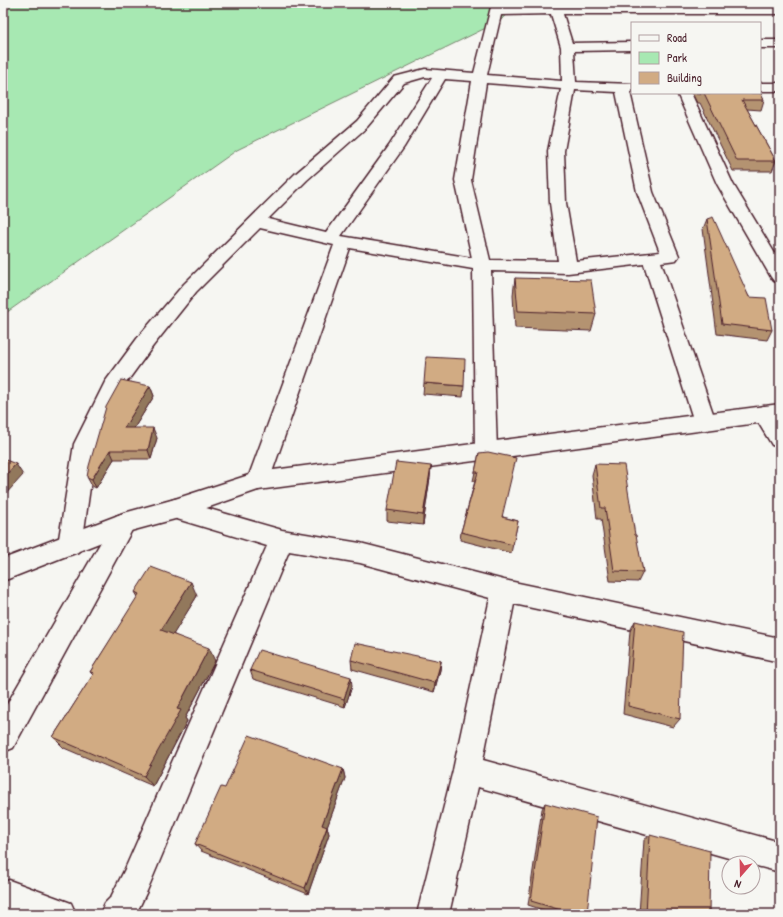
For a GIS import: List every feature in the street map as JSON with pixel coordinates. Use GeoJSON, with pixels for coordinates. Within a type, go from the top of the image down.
{"type":"FeatureCollection","features":[{"type":"Feature","properties":{"kind":"street"},"geometry":{"type":"LineString","coordinates":[[486,451],[482,265],[463,180],[480,77],[497,7],[556,12],[780,10]]}},
{"type":"Feature","properties":{"kind":"street"},"geometry":{"type":"LineString","coordinates":[[556,12],[567,47],[569,86],[556,151],[558,203],[568,267]]}},
{"type":"Feature","properties":{"kind":"street"},"geometry":{"type":"LineString","coordinates":[[761,44],[780,44]]}},
{"type":"Feature","properties":{"kind":"street"},"geometry":{"type":"LineString","coordinates":[[567,47],[631,46]]}},
{"type":"Feature","properties":{"kind":"street"},"geometry":{"type":"LineString","coordinates":[[70,545],[85,444],[112,387],[146,341],[190,288],[256,222],[301,177],[362,124],[400,80],[425,73],[569,86],[627,88],[645,192],[670,256],[568,267],[482,265],[338,240],[256,222]]}},
{"type":"Feature","properties":{"kind":"street"},"geometry":{"type":"LineString","coordinates":[[258,481],[338,240],[441,74]]}},
{"type":"Feature","properties":{"kind":"street"},"geometry":{"type":"LineString","coordinates":[[770,87],[780,100]]}},
{"type":"Feature","properties":{"kind":"street"},"geometry":{"type":"LineString","coordinates":[[684,94],[726,184],[780,276]]}},
{"type":"Feature","properties":{"kind":"street"},"geometry":{"type":"LineString","coordinates":[[651,258],[705,422]]}},
{"type":"Feature","properties":{"kind":"street"},"geometry":{"type":"LineString","coordinates":[[4,571],[124,523],[175,509],[258,481],[772,413],[780,439]]}},
{"type":"Feature","properties":{"kind":"street"},"geometry":{"type":"LineString","coordinates":[[175,509],[282,540],[360,553],[504,591],[780,650]]}},
{"type":"Feature","properties":{"kind":"street"},"geometry":{"type":"LineString","coordinates":[[3,738],[124,523]]}},
{"type":"Feature","properties":{"kind":"street"},"geometry":{"type":"LineString","coordinates":[[116,914],[122,908],[139,873],[282,540]]}},
{"type":"Feature","properties":{"kind":"street"},"geometry":{"type":"LineString","coordinates":[[433,914],[467,770],[504,591]]}},
{"type":"Feature","properties":{"kind":"street"},"geometry":{"type":"LineString","coordinates":[[467,770],[780,857]]}},
{"type":"Feature","properties":{"kind":"street"},"geometry":{"type":"LineString","coordinates":[[9,896],[60,914]]}},
{"type":"Feature","properties":{"kind":"green space"},"geometry":{"type":"Polygon","coordinates":[[[3,3],[517,3],[500,21],[237,150],[3,315],[3,3]]]}},
{"type":"Feature","properties":{"kind":"building"},"geometry":{"type":"Polygon","coordinates":[[[704,94],[761,94],[764,100],[742,100],[776,161],[737,161],[704,94]]]}},
{"type":"Feature","properties":{"kind":"building"},"geometry":{"type":"Polygon","coordinates":[[[713,217],[749,297],[766,298],[772,330],[722,324],[707,219],[713,217]]]}},
{"type":"Feature","properties":{"kind":"building"},"geometry":{"type":"Polygon","coordinates":[[[515,278],[591,280],[596,314],[518,311],[515,278]]]}},
{"type":"Feature","properties":{"kind":"building"},"geometry":{"type":"Polygon","coordinates":[[[426,357],[465,359],[464,386],[424,383],[426,357]]]}},
{"type":"Feature","properties":{"kind":"building"},"geometry":{"type":"Polygon","coordinates":[[[121,380],[150,386],[124,428],[153,428],[148,450],[110,450],[92,479],[87,477],[89,466],[106,407],[121,380]]]}},
{"type":"Feature","properties":{"kind":"building"},"geometry":{"type":"Polygon","coordinates":[[[488,452],[516,458],[502,517],[518,521],[513,545],[461,532],[478,472],[475,472],[479,453],[488,452]]]}},
{"type":"Feature","properties":{"kind":"building"},"geometry":{"type":"Polygon","coordinates":[[[3,459],[16,464],[3,478],[3,459]]]}},
{"type":"Feature","properties":{"kind":"building"},"geometry":{"type":"Polygon","coordinates":[[[396,462],[431,466],[423,515],[387,510],[396,462]]]}},
{"type":"Feature","properties":{"kind":"building"},"geometry":{"type":"Polygon","coordinates":[[[595,464],[624,465],[635,535],[643,572],[614,571],[605,508],[601,508],[595,464]]]}},
{"type":"Feature","properties":{"kind":"building"},"geometry":{"type":"Polygon","coordinates":[[[151,567],[191,582],[161,630],[209,648],[177,709],[181,710],[144,776],[53,737],[94,673],[90,672],[139,594],[135,592],[151,567]]]}},
{"type":"Feature","properties":{"kind":"building"},"geometry":{"type":"Polygon","coordinates":[[[635,621],[683,632],[680,719],[628,706],[635,621]]]}},
{"type":"Feature","properties":{"kind":"building"},"geometry":{"type":"Polygon","coordinates":[[[355,643],[441,661],[435,683],[351,660],[355,643]]]}},
{"type":"Feature","properties":{"kind":"building"},"geometry":{"type":"Polygon","coordinates":[[[259,650],[351,677],[344,699],[250,670],[259,650]]]}},
{"type":"Feature","properties":{"kind":"building"},"geometry":{"type":"Polygon","coordinates":[[[249,735],[343,769],[322,825],[327,827],[305,888],[195,844],[221,787],[225,788],[249,735]]]}},
{"type":"Feature","properties":{"kind":"building"},"geometry":{"type":"Polygon","coordinates":[[[545,803],[597,817],[587,914],[574,914],[531,901],[545,803]]]}},
{"type":"Feature","properties":{"kind":"building"},"geometry":{"type":"Polygon","coordinates":[[[650,835],[710,851],[709,914],[646,914],[650,835]]]}}]}
